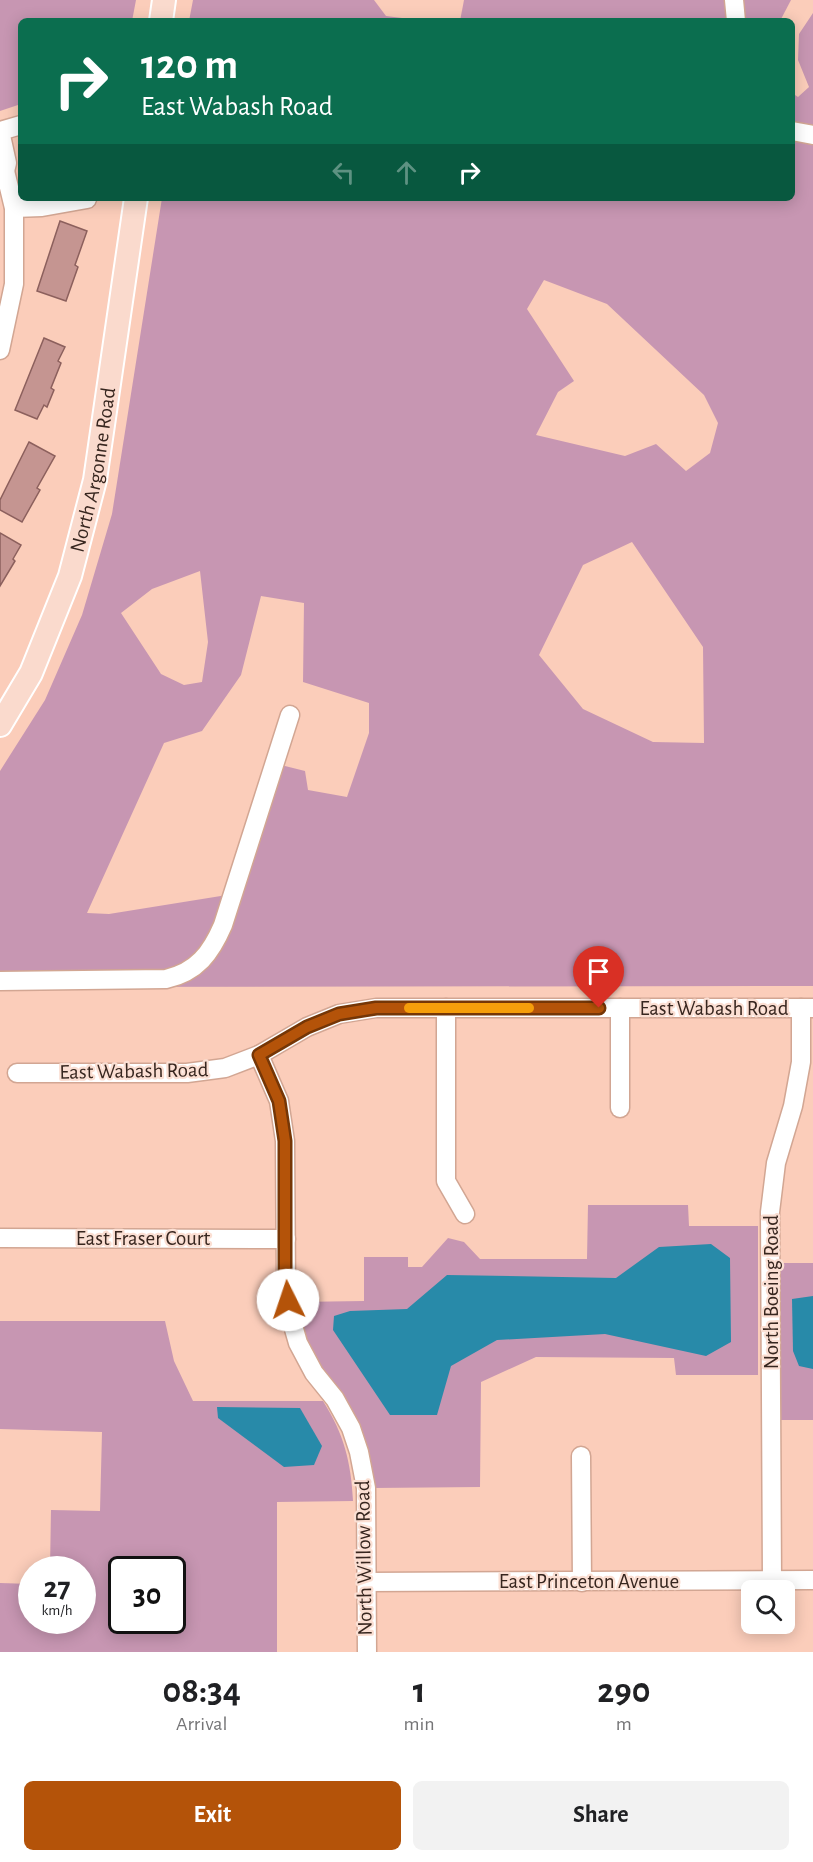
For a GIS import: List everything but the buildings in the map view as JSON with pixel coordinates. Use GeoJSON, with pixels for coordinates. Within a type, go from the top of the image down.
{"type":"FeatureCollection","features":[{"type":"Feature","properties":{"kind":"main road"},"geometry":{"type":"LineString","coordinates":[[161,18],[164,0]]}},
{"type":"Feature","properties":{"kind":"main road","name":"North Argonne Road"},"geometry":{"type":"LineString","coordinates":[[0,725],[31,673],[70,576],[76,555],[95,480],[136,201]]}},
{"type":"Feature","properties":{"kind":"street"},"geometry":{"type":"LineString","coordinates":[[734,0],[736,18]]}},
{"type":"Feature","properties":{"kind":"street"},"geometry":{"type":"LineString","coordinates":[[0,350],[2,326],[14,284],[14,208],[3,163],[0,131],[18,126]]}},
{"type":"Feature","properties":{"kind":"street"},"geometry":{"type":"LineString","coordinates":[[795,132],[813,135]]}},
{"type":"Feature","properties":{"kind":"street"},"geometry":{"type":"LineString","coordinates":[[14,208],[42,207],[76,201]]}},
{"type":"Feature","properties":{"kind":"street"},"geometry":{"type":"LineString","coordinates":[[0,981],[166,979],[188,972],[197,965],[212,946],[224,925],[290,715]]}},
{"type":"Feature","properties":{"kind":"street","name":"East Wabash Road"},"geometry":{"type":"LineString","coordinates":[[17,1073],[187,1073],[225,1068],[259,1055],[307,1027],[339,1014],[376,1008],[807,1008]]}},
{"type":"Feature","properties":{"kind":"street"},"geometry":{"type":"LineString","coordinates":[[446,1008],[446,1181],[465,1214]]}},
{"type":"Feature","properties":{"kind":"street"},"geometry":{"type":"LineString","coordinates":[[620,1008],[620,1108]]}},
{"type":"Feature","properties":{"kind":"street","name":"North Boeing Road"},"geometry":{"type":"LineString","coordinates":[[772,1580],[770,1212],[776,1163],[793,1106],[801,1062],[807,1008]]}},
{"type":"Feature","properties":{"kind":"street","name":"North Willow Road"},"geometry":{"type":"LineString","coordinates":[[259,1055],[279,1101],[285,1141],[285,1285],[290,1315],[298,1343],[314,1373],[335,1399],[351,1428],[359,1452],[366,1488],[367,1652]]}},
{"type":"Feature","properties":{"kind":"street","name":"East Fraser Court"},"geometry":{"type":"LineString","coordinates":[[0,1238],[286,1239]]}},
{"type":"Feature","properties":{"kind":"street"},"geometry":{"type":"LineString","coordinates":[[581,1456],[582,1582]]}},
{"type":"Feature","properties":{"kind":"street","name":"East Princeton Avenue"},"geometry":{"type":"LineString","coordinates":[[366,1582],[741,1580]]}},
{"type":"Feature","properties":{"kind":"street","name":"East Princeton Avenue"},"geometry":{"type":"LineString","coordinates":[[795,1580],[813,1580]]}},
{"type":"Feature","properties":{"kind":"shaded area"},"geometry":{"type":"Polygon","coordinates":[[[0,0],[136,0],[133,18],[18,18],[18,105],[0,111],[0,0]]]}},
{"type":"Feature","properties":{"kind":"shaded area"},"geometry":{"type":"Polygon","coordinates":[[[193,0],[374,0],[386,16],[402,18],[190,18],[193,0]]]}},
{"type":"Feature","properties":{"kind":"shaded area"},"geometry":{"type":"Polygon","coordinates":[[[464,0],[791,0],[782,18],[461,18],[464,0]]]}},
{"type":"Feature","properties":{"kind":"shaded area"},"geometry":{"type":"Polygon","coordinates":[[[813,13],[813,986],[0,987],[0,771],[45,700],[82,615],[112,514],[162,201],[795,201],[795,95],[798,97],[809,87],[798,60],[799,34],[813,13]],[[544,280],[527,309],[574,381],[558,392],[536,435],[625,456],[656,444],[686,471],[710,453],[718,423],[704,395],[607,304],[544,280]],[[632,542],[583,565],[539,655],[583,709],[653,742],[704,743],[703,647],[632,542]],[[200,571],[152,589],[121,613],[161,674],[184,685],[202,682],[208,642],[200,571]],[[261,596],[241,675],[202,731],[164,743],[87,913],[109,914],[227,895],[269,762],[305,771],[308,790],[347,797],[369,733],[369,703],[303,682],[304,603],[261,596]]]}},
{"type":"Feature","properties":{"kind":"shaded area"},"geometry":{"type":"Polygon","coordinates":[[[588,1205],[688,1205],[689,1226],[758,1226],[758,1375],[676,1375],[674,1358],[536,1357],[481,1382],[480,1487],[373,1488],[361,1429],[343,1395],[320,1365],[305,1335],[296,1302],[364,1301],[364,1257],[408,1257],[408,1267],[422,1267],[448,1238],[464,1242],[480,1259],[587,1259],[588,1205]]]}},
{"type":"Feature","properties":{"kind":"shaded area"},"geometry":{"type":"Polygon","coordinates":[[[778,1263],[813,1263],[813,1420],[779,1420],[778,1263]]]}},
{"type":"Feature","properties":{"kind":"shaded area"},"geometry":{"type":"Polygon","coordinates":[[[0,1321],[165,1321],[174,1361],[193,1401],[323,1401],[336,1425],[345,1449],[353,1501],[277,1502],[277,1652],[0,1652],[0,1583],[18,1584],[18,1634],[96,1634],[96,1556],[50,1556],[51,1510],[100,1511],[102,1432],[0,1429],[0,1321]]]}},
{"type":"Feature","properties":{"kind":"water"},"geometry":{"type":"Polygon","coordinates":[[[711,1244],[730,1258],[731,1342],[706,1356],[605,1334],[497,1340],[451,1366],[437,1415],[390,1415],[333,1330],[334,1316],[350,1311],[407,1309],[447,1275],[616,1278],[659,1247],[711,1244]]]}},
{"type":"Feature","properties":{"kind":"water"},"geometry":{"type":"Polygon","coordinates":[[[813,1296],[813,1369],[799,1366],[793,1351],[792,1299],[813,1296]]]}},
{"type":"Feature","properties":{"kind":"water"},"geometry":{"type":"Polygon","coordinates":[[[217,1407],[300,1408],[322,1446],[314,1465],[284,1467],[218,1418],[217,1407]]]}},
{"type":"Feature","properties":{"kind":"slow traffic"},"geometry":{"type":"LineString","coordinates":[[409,1008],[529,1008]]}},
{"type":"Feature","properties":{"kind":"route"},"geometry":{"type":"LineString","coordinates":[[288,1300],[285,1285],[285,1141],[279,1101],[259,1055],[307,1027],[339,1014],[376,1008],[599,1008]]}}]}
